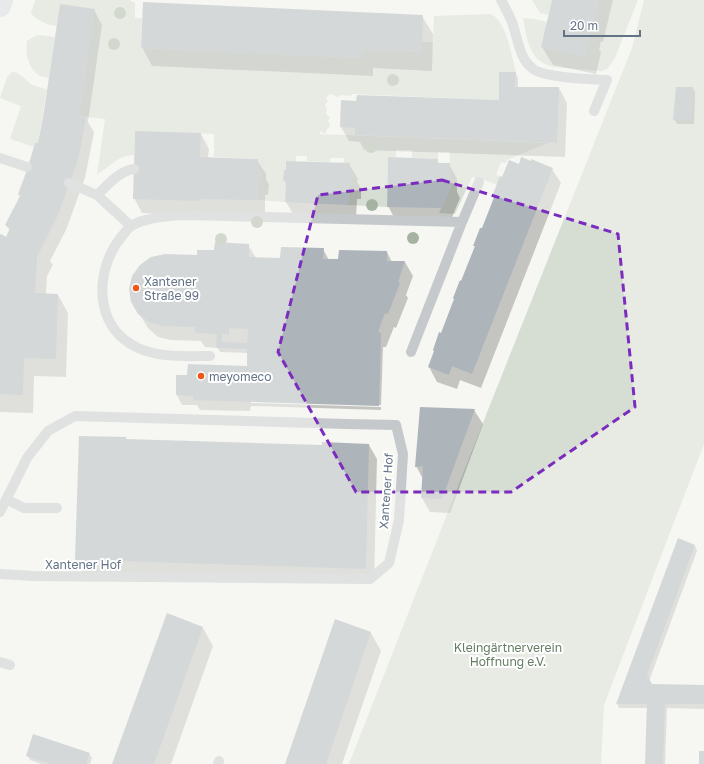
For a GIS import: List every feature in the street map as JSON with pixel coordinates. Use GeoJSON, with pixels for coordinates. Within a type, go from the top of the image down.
{"type":"FeatureCollection","features":[{"type":"Feature","properties":{"kind":"street"},"geometry":{"type":"LineString","coordinates":[[0,6],[2,0]]}},
{"type":"Feature","properties":{"kind":"lane"},"geometry":{"type":"LineString","coordinates":[[501,0],[512,21],[524,59],[534,70],[554,76],[607,80],[594,111]]}},
{"type":"Feature","properties":{"kind":"lane"},"geometry":{"type":"LineString","coordinates":[[0,158],[27,167]]}},
{"type":"Feature","properties":{"kind":"lane"},"geometry":{"type":"LineString","coordinates":[[97,195],[121,173],[128,169],[134,169]]}},
{"type":"Feature","properties":{"kind":"lane"},"geometry":{"type":"LineString","coordinates":[[411,352],[479,182]]}},
{"type":"Feature","properties":{"kind":"lane"},"geometry":{"type":"LineString","coordinates":[[70,183],[97,195],[131,226]]}},
{"type":"Feature","properties":{"kind":"lane"},"geometry":{"type":"LineString","coordinates":[[210,356],[149,353],[124,340],[115,332],[106,315],[103,302],[102,288],[104,271],[113,249],[131,226],[142,221],[176,215],[462,222]]}},
{"type":"Feature","properties":{"kind":"lane","name":"Xantener Hof"},"geometry":{"type":"LineString","coordinates":[[0,512],[27,458],[48,431],[75,416],[396,425],[403,454],[399,520],[389,563],[370,579],[34,576],[0,574]]}},
{"type":"Feature","properties":{"kind":"lane"},"geometry":{"type":"LineString","coordinates":[[6,500],[24,508],[57,508]]}},
{"type":"Feature","properties":{"kind":"lane"},"geometry":{"type":"LineString","coordinates":[[0,662],[10,666]]}},
{"type":"Feature","properties":{"kind":"highlighted area"},"geometry":{"type":"Polygon","coordinates":[[[442,180],[618,234],[635,407],[511,492],[356,492],[278,352],[318,195],[442,180]]]}},
{"type":"Feature","properties":{"kind":"green space"},"geometry":{"type":"Polygon","coordinates":[[[35,0],[129,0],[135,3],[135,18],[142,18],[141,48],[363,58],[363,50],[421,52],[422,42],[433,42],[434,16],[491,14],[501,24],[505,31],[516,72],[499,72],[499,100],[352,94],[351,96],[341,95],[338,97],[330,94],[326,98],[328,101],[325,105],[327,109],[326,114],[330,117],[328,121],[330,124],[329,128],[327,129],[326,133],[322,133],[321,131],[319,134],[548,143],[507,160],[506,163],[501,162],[496,175],[500,176],[497,185],[472,177],[455,214],[439,213],[452,183],[449,182],[450,152],[438,152],[438,159],[412,158],[412,150],[396,150],[396,157],[388,157],[387,207],[348,205],[349,185],[353,184],[353,173],[349,172],[350,163],[344,163],[344,158],[330,158],[330,162],[307,161],[307,156],[296,156],[296,161],[286,161],[286,170],[284,171],[284,181],[286,181],[285,202],[257,200],[258,181],[261,169],[258,169],[258,159],[214,157],[214,134],[135,131],[134,155],[118,159],[97,174],[105,119],[79,116],[94,9],[60,5],[57,26],[49,25],[31,14],[35,0]]]}},
{"type":"Feature","properties":{"kind":"green space"},"geometry":{"type":"Polygon","coordinates":[[[532,0],[552,0],[548,15],[540,13],[532,0]]]}},
{"type":"Feature","properties":{"kind":"green space"},"geometry":{"type":"Polygon","coordinates":[[[598,0],[638,0],[615,58],[608,68],[602,71],[554,67],[539,60],[534,55],[528,41],[523,18],[547,22],[543,47],[585,56],[591,24],[593,24],[598,0]]]}},
{"type":"Feature","properties":{"kind":"green space","name":"Kleingärtnerverein Hoffnung e.V."},"geometry":{"type":"Polygon","coordinates":[[[644,0],[704,0],[704,444],[604,705],[601,764],[349,764],[632,48],[644,0]]]}},
{"type":"Feature","properties":{"kind":"green space"},"geometry":{"type":"Polygon","coordinates":[[[41,35],[55,37],[49,78],[36,73],[30,65],[26,51],[27,41],[35,36],[41,35]]]}},
{"type":"Feature","properties":{"kind":"green space"},"geometry":{"type":"Polygon","coordinates":[[[12,72],[20,74],[33,85],[47,89],[38,143],[35,143],[34,147],[10,139],[21,106],[0,98],[7,77],[12,72]]]}},
{"type":"Feature","properties":{"kind":"building"},"geometry":{"type":"Polygon","coordinates":[[[552,0],[598,0],[593,24],[591,24],[589,33],[591,33],[585,56],[541,47],[552,0]]]}},
{"type":"Feature","properties":{"kind":"building"},"geometry":{"type":"Polygon","coordinates":[[[143,2],[423,15],[422,52],[363,50],[363,58],[141,48],[143,2]]]}},
{"type":"Feature","properties":{"kind":"building"},"geometry":{"type":"Polygon","coordinates":[[[60,4],[95,9],[79,116],[86,117],[80,151],[58,215],[37,257],[35,293],[58,294],[56,359],[24,358],[23,395],[0,394],[0,235],[1,234],[6,237],[10,228],[5,225],[20,196],[18,194],[35,143],[38,143],[60,4]]]}},
{"type":"Feature","properties":{"kind":"building"},"geometry":{"type":"Polygon","coordinates":[[[499,72],[516,72],[515,87],[559,87],[557,143],[355,135],[355,128],[340,127],[341,100],[356,101],[357,95],[499,100],[499,72]]]}},
{"type":"Feature","properties":{"kind":"building"},"geometry":{"type":"Polygon","coordinates":[[[676,87],[693,87],[692,120],[673,120],[676,87]]]}},
{"type":"Feature","properties":{"kind":"building"},"geometry":{"type":"Polygon","coordinates":[[[135,131],[201,133],[200,157],[258,159],[258,169],[261,169],[261,181],[258,181],[257,200],[199,199],[199,201],[133,199],[135,131]]]}},
{"type":"Feature","properties":{"kind":"building"},"geometry":{"type":"Polygon","coordinates":[[[388,157],[438,159],[438,163],[450,163],[449,182],[453,183],[442,208],[387,207],[388,157]]]}},
{"type":"Feature","properties":{"kind":"building"},"geometry":{"type":"Polygon","coordinates":[[[521,157],[531,161],[531,159],[553,168],[472,374],[452,366],[449,375],[428,367],[439,332],[441,333],[460,280],[461,281],[475,246],[473,246],[480,228],[482,228],[495,195],[493,194],[500,176],[502,177],[509,160],[519,164],[521,157]]]}},
{"type":"Feature","properties":{"kind":"building"},"geometry":{"type":"Polygon","coordinates":[[[286,161],[350,163],[349,172],[353,172],[353,185],[349,185],[348,205],[285,202],[286,181],[283,181],[284,170],[286,170],[286,161]]]}},
{"type":"Feature","properties":{"kind":"building"},"geometry":{"type":"Polygon","coordinates":[[[215,242],[249,244],[249,257],[280,258],[281,247],[324,248],[323,259],[338,259],[339,250],[387,251],[387,261],[405,261],[398,282],[400,283],[388,314],[385,313],[378,332],[381,333],[379,406],[193,400],[193,396],[176,395],[176,375],[187,375],[188,364],[247,366],[247,349],[216,348],[217,334],[195,333],[195,327],[162,326],[149,322],[138,314],[131,302],[129,289],[132,276],[140,265],[151,257],[165,254],[197,255],[197,250],[214,250],[215,242]],[[229,328],[229,334],[222,334],[222,342],[247,343],[248,329],[229,328]]]}},
{"type":"Feature","properties":{"kind":"building"},"geometry":{"type":"Polygon","coordinates":[[[420,407],[475,409],[442,499],[421,498],[423,466],[415,467],[420,407]]]}},
{"type":"Feature","properties":{"kind":"building"},"geometry":{"type":"Polygon","coordinates":[[[79,436],[126,437],[126,439],[322,445],[322,442],[369,444],[366,569],[120,561],[120,563],[75,561],[79,436]]]}},
{"type":"Feature","properties":{"kind":"building"},"geometry":{"type":"Polygon","coordinates":[[[678,538],[695,545],[647,675],[652,684],[704,685],[704,704],[665,704],[663,764],[645,764],[647,704],[616,704],[678,538]]]}},
{"type":"Feature","properties":{"kind":"building"},"geometry":{"type":"Polygon","coordinates":[[[167,613],[203,627],[154,764],[112,764],[167,613]]]}},
{"type":"Feature","properties":{"kind":"building"},"geometry":{"type":"Polygon","coordinates":[[[335,619],[371,632],[326,764],[285,764],[335,619]]]}},
{"type":"Feature","properties":{"kind":"building"},"geometry":{"type":"Polygon","coordinates":[[[33,734],[90,753],[86,764],[51,764],[26,756],[33,734]]]}},
{"type":"Feature","properties":{"kind":"building"},"geometry":{"type":"Polygon","coordinates":[[[699,751],[704,751],[704,764],[699,764],[699,751]]]}},
{"type":"Feature","properties":{"kind":"place","name":"Xantener Straße 99"},"geometry":{"type":"Point","coordinates":[136,288]}},
{"type":"Feature","properties":{"kind":"place","name":"meyomeco"},"geometry":{"type":"Point","coordinates":[201,376]}}]}
